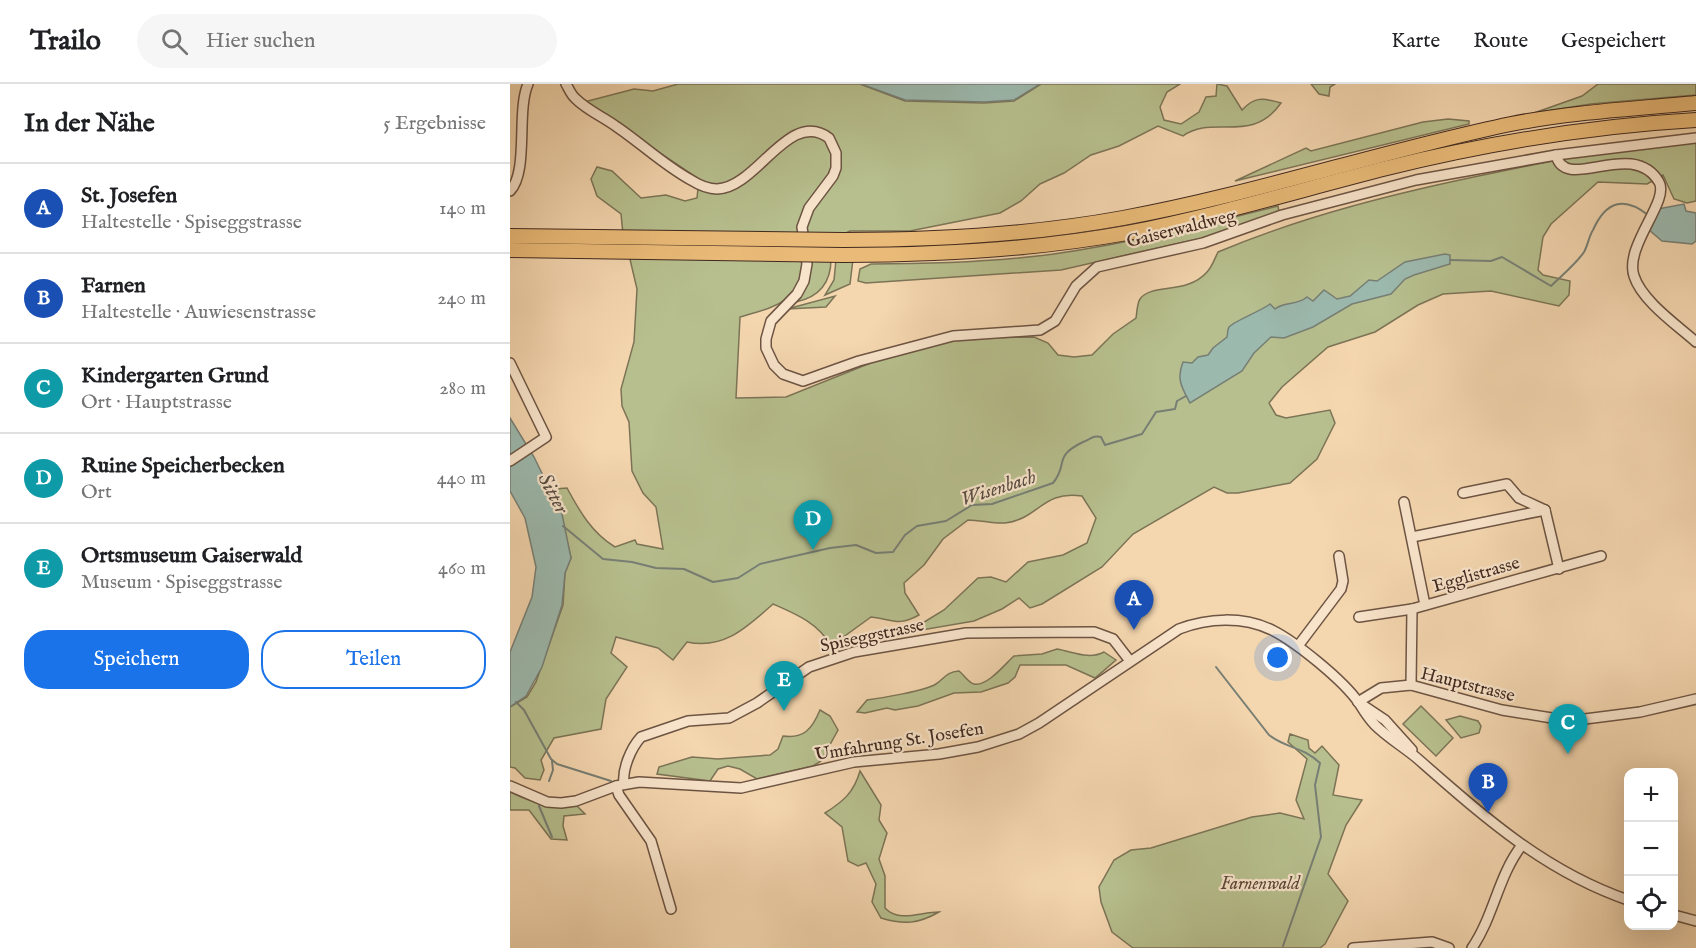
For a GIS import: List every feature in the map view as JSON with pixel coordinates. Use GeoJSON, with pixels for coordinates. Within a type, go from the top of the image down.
{"type":"FeatureCollection","features":[{"type":"Feature","properties":{"kind":"highway"},"geometry":{"type":"LineString","coordinates":[[510,236],[843,240],[991,236],[1091,223],[1162,210],[1414,146],[1514,124],[1603,111],[1696,104]]}},
{"type":"Feature","properties":{"kind":"highway"},"geometry":{"type":"LineString","coordinates":[[510,250],[843,255],[972,252],[1090,239],[1206,215],[1386,168],[1486,146],[1599,128],[1696,120]]}},
{"type":"Feature","properties":{"kind":"street"},"geometry":{"type":"LineString","coordinates":[[510,191],[516,180],[522,137],[522,106],[528,84]]}},
{"type":"Feature","properties":{"kind":"street","name":"Gaiserwaldweg"},"geometry":{"type":"LineString","coordinates":[[566,84],[574,97],[586,108],[614,125],[687,178],[706,187],[730,187],[739,182],[781,144],[799,133],[815,132],[829,138],[836,153],[836,168],[833,176],[805,216],[802,227],[806,271],[797,294],[768,326],[766,339],[769,357],[783,374],[792,378],[815,379],[860,361],[953,336],[1040,330],[1055,321],[1076,286],[1087,274],[1109,264],[1203,243],[1282,215],[1383,188],[1556,155],[1696,138]]}},
{"type":"Feature","properties":{"kind":"street"},"geometry":{"type":"LineString","coordinates":[[1556,155],[1558,164],[1564,169],[1572,171],[1612,163],[1638,167],[1651,174],[1661,185],[1656,203],[1633,255],[1634,277],[1654,305],[1696,342]]}},
{"type":"Feature","properties":{"kind":"street"},"geometry":{"type":"LineString","coordinates":[[510,363],[546,437],[510,462]]}},
{"type":"Feature","properties":{"kind":"street"},"geometry":{"type":"LineString","coordinates":[[1463,493],[1507,484],[1519,498],[1545,510]]}},
{"type":"Feature","properties":{"kind":"street"},"geometry":{"type":"LineString","coordinates":[[1404,502],[1425,606]]}},
{"type":"Feature","properties":{"kind":"street"},"geometry":{"type":"LineString","coordinates":[[1412,537],[1545,510]]}},
{"type":"Feature","properties":{"kind":"street"},"geometry":{"type":"LineString","coordinates":[[1545,510],[1559,569]]}},
{"type":"Feature","properties":{"kind":"street"},"geometry":{"type":"LineString","coordinates":[[1298,646],[1341,589],[1343,581],[1339,556]]}},
{"type":"Feature","properties":{"kind":"street","name":"Egglistrasse"},"geometry":{"type":"LineString","coordinates":[[1359,617],[1425,606],[1601,556]]}},
{"type":"Feature","properties":{"kind":"street"},"geometry":{"type":"LineString","coordinates":[[1411,685],[1412,609]]}},
{"type":"Feature","properties":{"kind":"street"},"geometry":{"type":"LineString","coordinates":[[1130,661],[1179,630],[1221,620],[1242,621],[1265,628],[1298,646],[1358,702],[1370,707],[1385,720],[1416,757],[1472,808],[1522,845],[1571,875],[1624,898]]}},
{"type":"Feature","properties":{"kind":"street","name":"Spiseggstrasse"},"geometry":{"type":"LineString","coordinates":[[620,785],[632,752],[641,737],[688,721],[729,718],[757,703],[809,667],[854,652],[966,633],[1094,632],[1113,639],[1130,661]]}},
{"type":"Feature","properties":{"kind":"street","name":"Umfahrung St. Josefen"},"geometry":{"type":"LineString","coordinates":[[620,785],[658,782],[741,788],[854,762],[939,754],[978,747],[1019,734],[1039,723],[1130,661]]}},
{"type":"Feature","properties":{"kind":"street","name":"Hauptstrasse"},"geometry":{"type":"LineString","coordinates":[[1358,702],[1381,688],[1411,685],[1484,707],[1558,719],[1610,717],[1696,699]]}},
{"type":"Feature","properties":{"kind":"street"},"geometry":{"type":"LineString","coordinates":[[510,786],[547,802],[561,803],[589,798],[620,785],[619,795],[651,841],[671,909]]}},
{"type":"Feature","properties":{"kind":"street"},"geometry":{"type":"LineString","coordinates":[[1472,948],[1483,932],[1505,870],[1522,845]]}},
{"type":"Feature","properties":{"kind":"street"},"geometry":{"type":"LineString","coordinates":[[1678,916],[1696,921]]}},
{"type":"Feature","properties":{"kind":"street"},"geometry":{"type":"LineString","coordinates":[[1353,948],[1432,942],[1449,948]]}},
{"type":"Feature","properties":{"kind":"green space"},"geometry":{"type":"Polygon","coordinates":[[[678,84],[860,84],[905,101],[984,103],[1014,101],[1041,84],[1180,84],[1167,92],[1160,107],[1164,120],[1181,124],[1199,112],[1206,97],[1216,96],[1217,84],[1227,86],[1242,110],[1251,102],[1260,99],[1281,103],[1270,116],[1258,123],[1245,126],[1206,127],[1183,136],[1158,126],[1119,146],[1091,155],[1064,173],[1040,184],[1021,201],[1000,213],[910,231],[850,231],[840,236],[623,234],[621,214],[597,196],[591,179],[597,167],[612,171],[641,198],[666,195],[685,201],[697,198],[699,179],[584,102],[634,89],[653,91],[678,84]]]}},
{"type":"Feature","properties":{"kind":"green space"},"geometry":{"type":"Polygon","coordinates":[[[1311,84],[1335,84],[1330,87],[1329,96],[1319,94],[1311,84]]]}},
{"type":"Feature","properties":{"kind":"green space"},"geometry":{"type":"Polygon","coordinates":[[[1598,84],[1696,84],[1696,95],[1591,104],[1534,113],[1582,96],[1598,84]]]}},
{"type":"Feature","properties":{"kind":"green space"},"geometry":{"type":"Polygon","coordinates":[[[1448,119],[1469,121],[1469,124],[1235,181],[1306,148],[1311,151],[1423,122],[1448,119]]]}},
{"type":"Feature","properties":{"kind":"green space"},"geometry":{"type":"Polygon","coordinates":[[[1696,143],[1696,201],[1687,203],[1674,199],[1663,175],[1647,184],[1598,182],[1551,224],[1543,237],[1538,270],[1543,275],[1570,281],[1569,295],[1559,306],[1491,291],[1443,294],[1418,305],[1375,332],[1328,347],[1282,387],[1269,403],[1276,415],[1286,418],[1330,410],[1335,423],[1317,459],[1290,483],[1238,493],[1227,493],[1214,487],[1133,534],[1102,567],[1042,604],[1030,608],[1019,598],[1002,609],[974,621],[922,630],[921,624],[944,610],[978,578],[991,577],[1006,582],[1028,562],[1063,555],[1087,543],[1096,518],[1082,496],[1058,497],[1026,516],[1005,523],[968,520],[943,539],[924,565],[904,583],[905,593],[919,615],[905,621],[871,617],[831,646],[813,625],[773,604],[754,621],[724,640],[700,644],[687,642],[673,660],[658,648],[616,637],[611,653],[627,667],[606,699],[601,729],[554,738],[541,760],[544,770],[540,780],[525,778],[515,768],[510,767],[510,707],[527,697],[536,682],[563,605],[565,573],[571,558],[555,489],[567,488],[593,529],[615,547],[635,540],[637,544],[663,549],[656,507],[643,493],[632,471],[629,422],[622,406],[621,389],[634,342],[637,289],[629,255],[802,258],[799,284],[793,293],[785,300],[765,310],[740,317],[736,398],[786,397],[878,360],[962,338],[1034,337],[1048,343],[1058,355],[1074,357],[1092,355],[1113,334],[1136,318],[1139,301],[1145,294],[1190,284],[1207,272],[1218,252],[1285,227],[1388,197],[1458,180],[1620,150],[1696,143]]]}},
{"type":"Feature","properties":{"kind":"green space"},"geometry":{"type":"Polygon","coordinates":[[[1278,206],[1279,212],[1237,230],[1061,270],[866,283],[858,281],[860,269],[871,264],[963,262],[1054,254],[1167,233],[1278,206]]]}},
{"type":"Feature","properties":{"kind":"green space"},"geometry":{"type":"Polygon","coordinates":[[[811,259],[831,259],[829,275],[817,292],[796,302],[794,301],[811,259]]]}},
{"type":"Feature","properties":{"kind":"green space"},"geometry":{"type":"Polygon","coordinates":[[[853,259],[850,284],[825,295],[834,280],[836,260],[853,259]]]}},
{"type":"Feature","properties":{"kind":"green space"},"geometry":{"type":"Polygon","coordinates":[[[835,296],[826,307],[787,309],[835,296]]]}},
{"type":"Feature","properties":{"kind":"green space"},"geometry":{"type":"Polygon","coordinates":[[[1057,649],[1081,655],[1104,652],[1116,660],[1095,678],[1066,665],[1020,665],[1015,677],[1008,683],[981,692],[954,693],[918,706],[895,710],[887,708],[865,713],[857,712],[867,700],[930,687],[948,674],[959,671],[968,681],[979,684],[990,679],[1014,656],[1042,654],[1057,649]]]}},
{"type":"Feature","properties":{"kind":"green space"},"geometry":{"type":"Polygon","coordinates":[[[1421,706],[1453,738],[1436,756],[1403,724],[1421,706]]]}},
{"type":"Feature","properties":{"kind":"green space"},"geometry":{"type":"Polygon","coordinates":[[[820,710],[830,716],[838,730],[821,761],[813,766],[757,779],[740,769],[728,766],[718,769],[710,781],[657,774],[659,767],[692,757],[718,759],[770,755],[778,749],[783,736],[797,736],[806,731],[820,710]]]}},
{"type":"Feature","properties":{"kind":"green space"},"geometry":{"type":"Polygon","coordinates":[[[1460,716],[1478,721],[1481,726],[1479,733],[1461,738],[1446,720],[1460,716]]]}},
{"type":"Feature","properties":{"kind":"green space","name":"Farnenwald"},"geometry":{"type":"Polygon","coordinates":[[[1290,734],[1308,740],[1309,748],[1315,753],[1322,746],[1339,765],[1333,795],[1362,800],[1346,825],[1328,874],[1348,901],[1325,944],[1320,948],[1133,948],[1112,932],[1101,902],[1099,887],[1114,860],[1131,850],[1151,848],[1252,817],[1280,813],[1304,819],[1296,800],[1307,759],[1288,742],[1290,734]]]}},
{"type":"Feature","properties":{"kind":"green space"},"geometry":{"type":"Polygon","coordinates":[[[860,771],[881,805],[879,820],[887,833],[879,859],[885,876],[885,908],[903,916],[939,912],[911,922],[897,922],[881,918],[872,902],[876,884],[866,863],[858,866],[848,861],[842,827],[825,813],[847,795],[855,785],[860,771]]]}},
{"type":"Feature","properties":{"kind":"green space"},"geometry":{"type":"Polygon","coordinates":[[[510,792],[543,804],[559,807],[577,806],[585,814],[564,816],[563,826],[567,840],[551,839],[529,810],[510,810],[510,792]]]}},
{"type":"Feature","properties":{"kind":"shaded area"},"geometry":{"type":"Polygon","coordinates":[[[861,84],[1040,84],[1014,100],[984,102],[905,100],[861,84]]]}},
{"type":"Feature","properties":{"kind":"shaded area"},"geometry":{"type":"Polygon","coordinates":[[[1684,204],[1686,211],[1696,213],[1696,241],[1692,244],[1662,241],[1648,229],[1658,209],[1684,204]]]}},
{"type":"Feature","properties":{"kind":"shaded area"},"geometry":{"type":"Polygon","coordinates":[[[1450,255],[1450,264],[1405,279],[1391,294],[1352,304],[1313,327],[1284,338],[1271,337],[1254,353],[1242,371],[1190,403],[1182,388],[1180,378],[1183,362],[1192,363],[1198,357],[1208,355],[1227,337],[1229,327],[1235,322],[1270,304],[1275,309],[1282,305],[1299,302],[1307,297],[1313,301],[1324,290],[1337,299],[1350,296],[1369,280],[1377,281],[1405,262],[1450,255]]]}},
{"type":"Feature","properties":{"kind":"shaded area","name":"Sitter"},"geometry":{"type":"Polygon","coordinates":[[[510,418],[534,457],[562,514],[571,558],[565,573],[562,605],[542,667],[526,696],[510,707],[510,652],[532,597],[536,567],[525,518],[510,491],[510,418]]]}},
{"type":"Feature","properties":{"kind":"waterway"},"geometry":{"type":"LineString","coordinates":[[1450,260],[1491,261],[1502,257],[1551,286],[1581,256],[1598,220],[1610,208],[1616,204],[1631,205],[1648,215]]}},
{"type":"Feature","properties":{"kind":"waterway","name":"Wisenbach"},"geometry":{"type":"LineString","coordinates":[[563,526],[603,559],[632,562],[656,568],[684,569],[713,582],[738,578],[760,564],[830,548],[856,545],[876,553],[893,552],[905,535],[917,526],[946,521],[972,505],[992,504],[1053,483],[1058,476],[1064,457],[1073,447],[1096,437],[1101,437],[1105,445],[1142,434],[1156,412],[1175,409],[1177,401],[1186,396]]}},
{"type":"Feature","properties":{"kind":"waterway"},"geometry":{"type":"LineString","coordinates":[[1216,667],[1269,735],[1307,753],[1320,763],[1315,785],[1321,837],[1283,946]]}},
{"type":"Feature","properties":{"kind":"waterway"},"geometry":{"type":"LineString","coordinates":[[516,702],[524,710],[551,759],[557,764],[611,781]]}},
{"type":"Feature","properties":{"kind":"waterway"},"geometry":{"type":"LineString","coordinates":[[549,781],[553,770],[552,761]]}},
{"type":"Feature","properties":{"kind":"waterway"},"geometry":{"type":"LineString","coordinates":[[539,806],[552,837]]}},
{"type":"Feature","properties":{"kind":"place","name":"Ruine Speicherbecken"},"geometry":{"type":"Point","coordinates":[813,550]}},
{"type":"Feature","properties":{"kind":"place","name":"St. Josefen"},"geometry":{"type":"Point","coordinates":[1134,630]}},
{"type":"Feature","properties":{"kind":"place","name":"Ortsmuseum Gaiserwald"},"geometry":{"type":"Point","coordinates":[784,711]}},
{"type":"Feature","properties":{"kind":"place","name":"Kindergarten Grund"},"geometry":{"type":"Point","coordinates":[1568,754]}},
{"type":"Feature","properties":{"kind":"place","name":"Farnen"},"geometry":{"type":"Point","coordinates":[1488,813]}}]}
